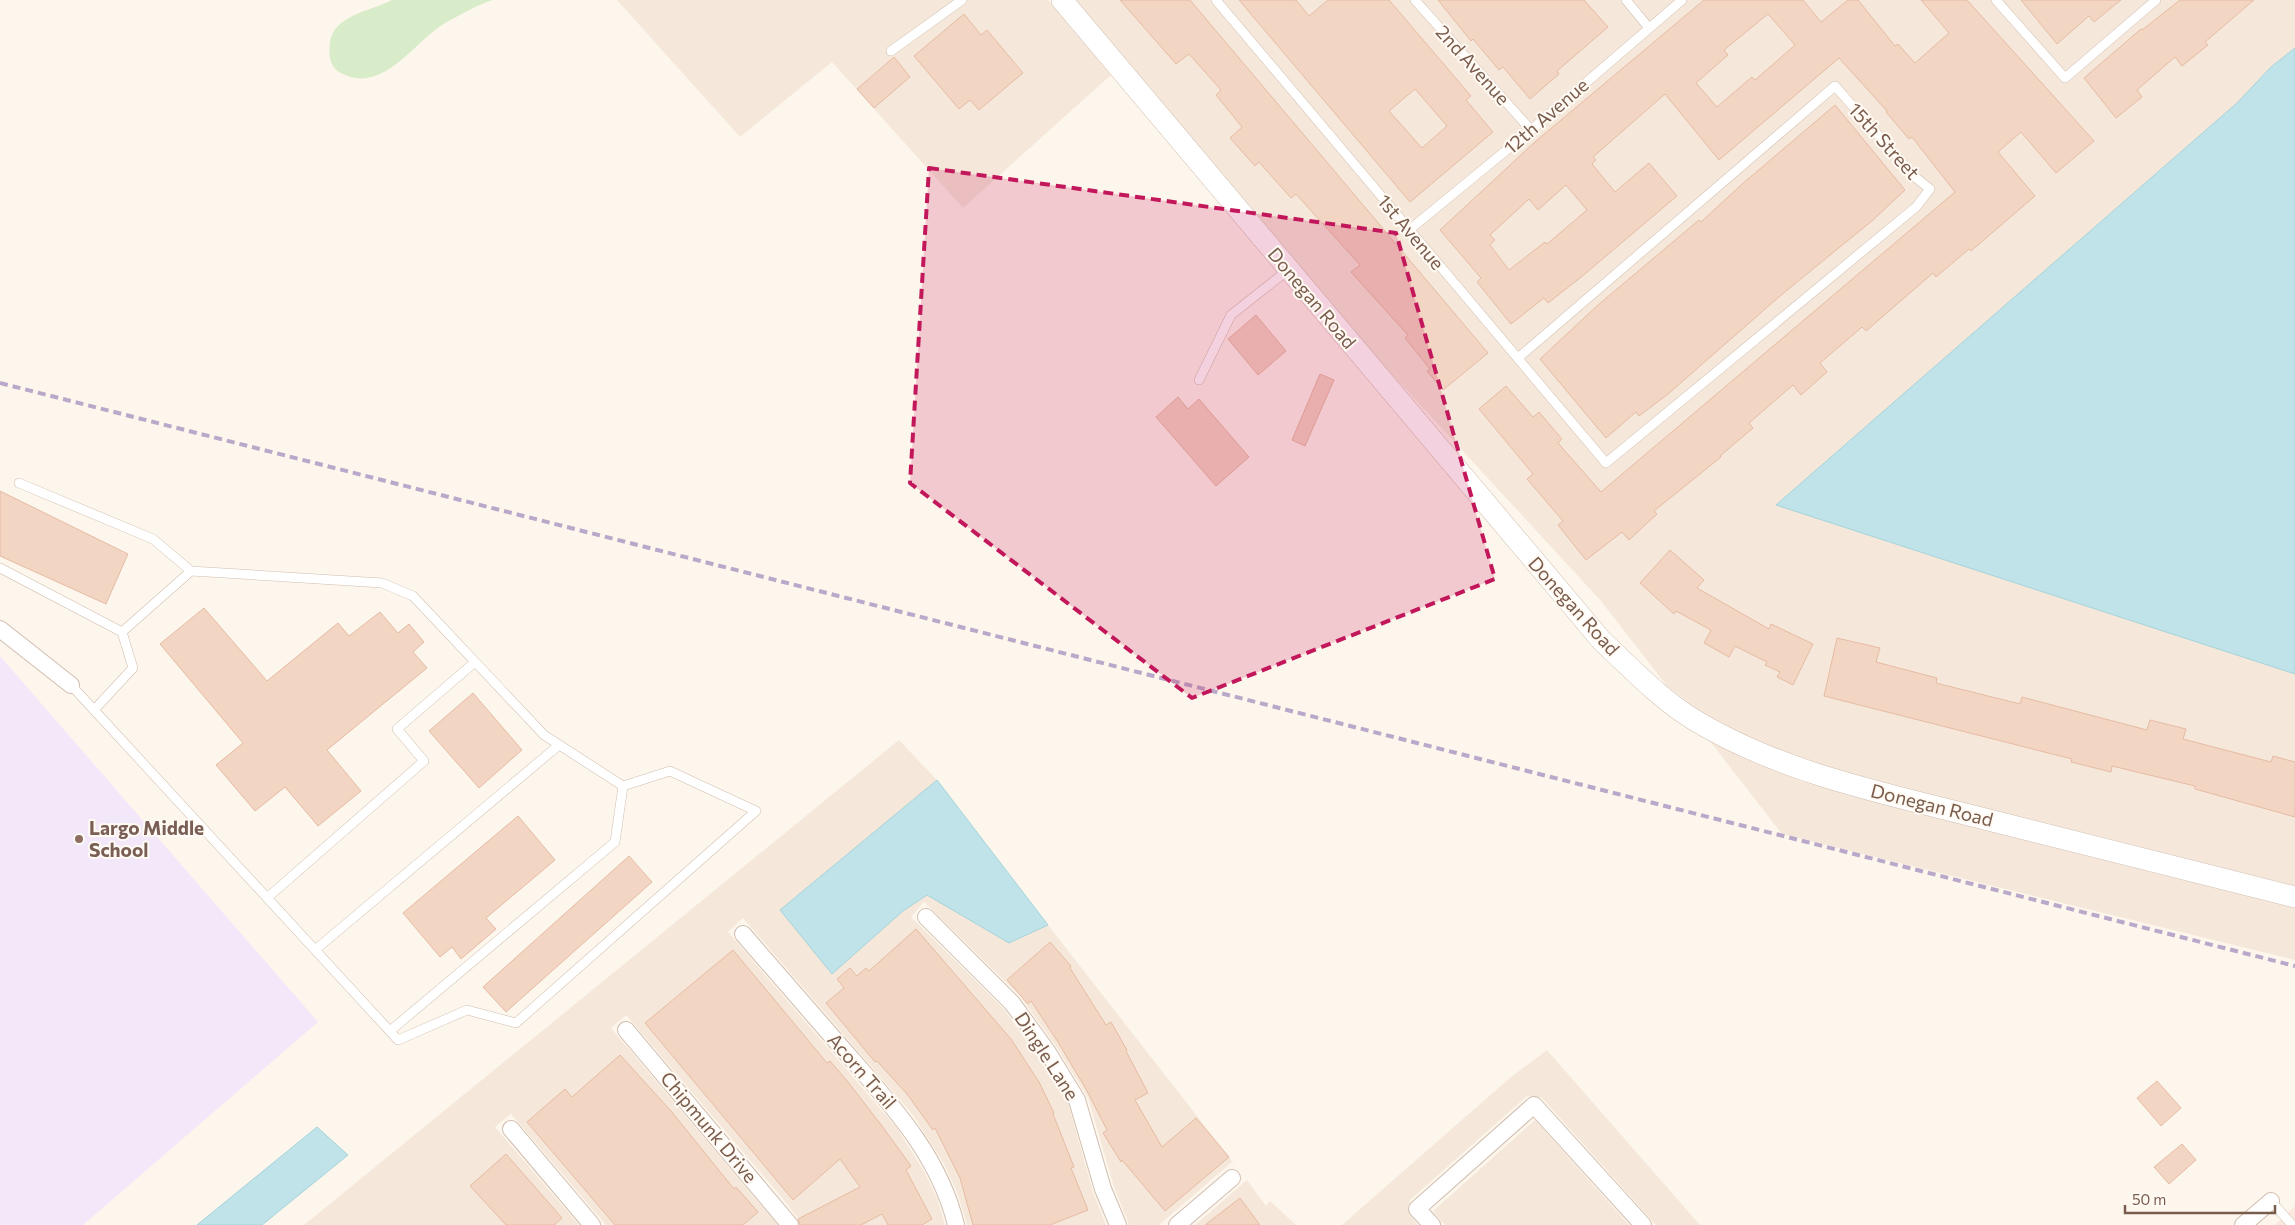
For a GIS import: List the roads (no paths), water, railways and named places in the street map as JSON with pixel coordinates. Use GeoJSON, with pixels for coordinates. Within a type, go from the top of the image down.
{"type":"FeatureCollection","features":[{"type":"Feature","properties":{"kind":"street","name":"Donegan Road"},"geometry":{"type":"LineString","coordinates":[[1062,0],[1602,641],[1652,688],[1696,721],[1746,747],[1805,771],[1880,792],[2295,897]]}},
{"type":"Feature","properties":{"kind":"street"},"geometry":{"type":"LineString","coordinates":[[0,629],[71,685]]}},
{"type":"Feature","properties":{"kind":"street","name":"Dingle Lane"},"geometry":{"type":"LineString","coordinates":[[926,917],[1012,1003],[1047,1051],[1077,1100],[1103,1189],[1118,1225]]}},
{"type":"Feature","properties":{"kind":"street","name":"Acorn Trail"},"geometry":{"type":"LineString","coordinates":[[743,934],[905,1122],[935,1168],[947,1195],[956,1225]]}},
{"type":"Feature","properties":{"kind":"street","name":"Chipmunk Drive"},"geometry":{"type":"LineString","coordinates":[[626,1030],[790,1225]]}},
{"type":"Feature","properties":{"kind":"street"},"geometry":{"type":"LineString","coordinates":[[1432,1225],[1417,1209],[1534,1105],[1643,1225]]}},
{"type":"Feature","properties":{"kind":"street"},"geometry":{"type":"LineString","coordinates":[[511,1129],[592,1225]]}},
{"type":"Feature","properties":{"kind":"street"},"geometry":{"type":"LineString","coordinates":[[1177,1225],[1232,1178]]}},
{"type":"Feature","properties":{"kind":"street"},"geometry":{"type":"LineString","coordinates":[[2243,1225],[2270,1200]]}},
{"type":"Feature","properties":{"kind":"lane"},"geometry":{"type":"LineString","coordinates":[[891,52],[962,0]]}},
{"type":"Feature","properties":{"kind":"lane","name":"1st Avenue"},"geometry":{"type":"LineString","coordinates":[[1216,0],[1606,463]]}},
{"type":"Feature","properties":{"kind":"lane","name":"2nd Avenue"},"geometry":{"type":"LineString","coordinates":[[1415,0],[1531,130]]}},
{"type":"Feature","properties":{"kind":"lane"},"geometry":{"type":"LineString","coordinates":[[1626,0],[1649,28]]}},
{"type":"Feature","properties":{"kind":"lane","name":"12th Avenue"},"geometry":{"type":"LineString","coordinates":[[1408,230],[1531,130],[1682,0]]}},
{"type":"Feature","properties":{"kind":"lane"},"geometry":{"type":"LineString","coordinates":[[1996,0],[2065,78],[2156,0]]}},
{"type":"Feature","properties":{"kind":"lane","name":"15th Street"},"geometry":{"type":"LineString","coordinates":[[1518,358],[1835,86],[1915,177],[1930,190],[1916,207],[1606,463]]}},
{"type":"Feature","properties":{"kind":"lane"},"geometry":{"type":"LineString","coordinates":[[1199,380],[1231,315],[1288,270]]}},
{"type":"Feature","properties":{"kind":"lane"},"geometry":{"type":"LineString","coordinates":[[19,483],[153,539],[190,571],[382,583],[413,596],[544,735],[622,786]]}},
{"type":"Feature","properties":{"kind":"lane"},"geometry":{"type":"LineString","coordinates":[[0,568],[122,632],[133,668],[94,710]]}},
{"type":"Feature","properties":{"kind":"lane"},"geometry":{"type":"LineString","coordinates":[[122,632],[190,571]]}},
{"type":"Feature","properties":{"kind":"lane"},"geometry":{"type":"LineString","coordinates":[[267,898],[424,760],[397,729],[475,662]]}},
{"type":"Feature","properties":{"kind":"lane"},"geometry":{"type":"LineString","coordinates":[[71,685],[398,1040],[467,1010],[516,1023],[756,811],[670,771],[622,786]]}},
{"type":"Feature","properties":{"kind":"lane"},"geometry":{"type":"LineString","coordinates":[[315,950],[559,745]]}},
{"type":"Feature","properties":{"kind":"lane"},"geometry":{"type":"LineString","coordinates":[[390,1031],[615,842],[622,786]]}},
{"type":"Feature","properties":{"kind":"lane"},"geometry":{"type":"LineString","coordinates":[[2270,1200],[2292,1225]]}},
{"type":"Feature","properties":{"kind":"water"},"geometry":{"type":"Polygon","coordinates":[[[2295,48],[2295,674],[1776,505],[2237,103],[2271,67],[2295,48]]]}},
{"type":"Feature","properties":{"kind":"water"},"geometry":{"type":"Polygon","coordinates":[[[937,780],[1048,925],[1009,943],[927,895],[903,911],[832,974],[780,910],[937,780]]]}},
{"type":"Feature","properties":{"kind":"water"},"geometry":{"type":"Polygon","coordinates":[[[317,1127],[348,1155],[262,1225],[197,1225],[317,1127]]]}},
{"type":"Feature","properties":{"kind":"railway"},"geometry":{"type":"LineString","coordinates":[[0,383],[2295,966]]}},
{"type":"Feature","properties":{"kind":"place","name":"Largo Middle School"},"geometry":{"type":"Point","coordinates":[79,839]}}]}
